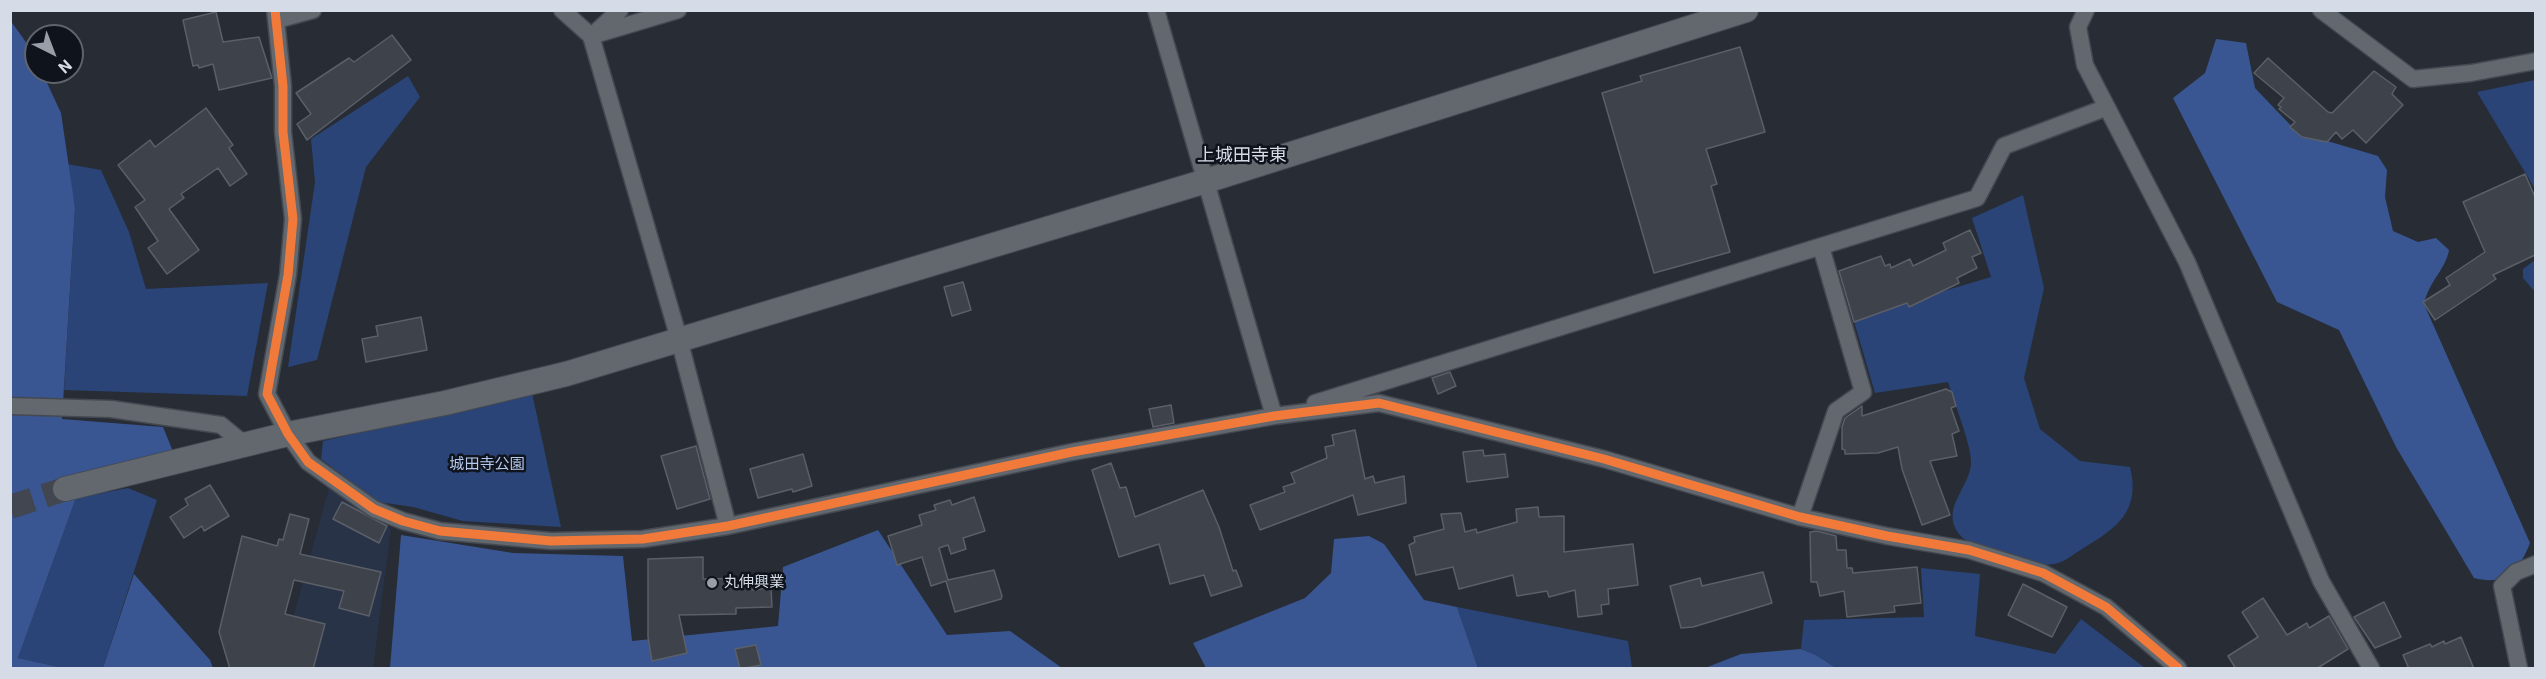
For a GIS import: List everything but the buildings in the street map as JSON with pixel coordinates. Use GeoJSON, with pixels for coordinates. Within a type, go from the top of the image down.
{"type":"FeatureCollection","features":[{"type":"Feature","properties":{"kind":"street"},"geometry":{"type":"LineString","coordinates":[[313,10],[276,15],[284,86],[283,132],[293,219],[288,275],[267,394],[288,434],[308,462],[374,509],[403,521],[440,531],[551,541],[643,539],[728,526],[1072,452],[1274,416],[1379,403],[1604,459],[1800,517],[1887,536],[1969,550],[2043,573],[2106,607],[2178,669]]}},
{"type":"Feature","properties":{"kind":"street"},"geometry":{"type":"LineString","coordinates":[[562,10],[591,36],[679,339],[728,526]]}},
{"type":"Feature","properties":{"kind":"street"},"geometry":{"type":"LineString","coordinates":[[591,36],[620,10]]}},
{"type":"Feature","properties":{"kind":"street"},"geometry":{"type":"LineString","coordinates":[[591,36],[678,10]]}},
{"type":"Feature","properties":{"kind":"street"},"geometry":{"type":"LineString","coordinates":[[1156,10],[1274,416]]}},
{"type":"Feature","properties":{"kind":"street"},"geometry":{"type":"LineString","coordinates":[[65,489],[288,434],[445,403],[547,378],[1206,181],[1746,10]]}},
{"type":"Feature","properties":{"kind":"street"},"geometry":{"type":"LineString","coordinates":[[2086,10],[2078,27],[2085,65],[2105,108],[2187,262],[2321,581],[2371,669]]}},
{"type":"Feature","properties":{"kind":"street"},"geometry":{"type":"LineString","coordinates":[[2321,10],[2413,79],[2471,73],[2535,61]]}},
{"type":"Feature","properties":{"kind":"street"},"geometry":{"type":"LineString","coordinates":[[1274,416],[1977,198],[2004,146],[2105,108]]}},
{"type":"Feature","properties":{"kind":"street"},"geometry":{"type":"LineString","coordinates":[[1800,517],[1836,411],[1863,392],[1821,247]]}},
{"type":"Feature","properties":{"kind":"street"},"geometry":{"type":"LineString","coordinates":[[10,406],[111,409],[221,425],[245,445]]}},
{"type":"Feature","properties":{"kind":"street"},"geometry":{"type":"LineString","coordinates":[[2519,669],[2502,586],[2516,572],[2535,564]]}},
{"type":"Feature","properties":{"kind":"shaded area"},"geometry":{"type":"Polygon","coordinates":[[[10,20],[24,39],[24,84],[48,84],[61,113],[75,208],[62,419],[163,427],[174,454],[76,498],[18,658],[63,668],[11,668],[10,20]]]}},
{"type":"Feature","properties":{"kind":"shaded area"},"geometry":{"type":"Polygon","coordinates":[[[2216,39],[2246,43],[2255,88],[2297,132],[2378,156],[2387,170],[2385,197],[2393,231],[2418,242],[2436,238],[2449,250],[2445,263],[2426,296],[2424,304],[2530,543],[2521,561],[2510,574],[2494,580],[2474,578],[2396,447],[2339,330],[2277,302],[2173,98],[2205,73],[2216,39]]]}},
{"type":"Feature","properties":{"kind":"shaded area"},"geometry":{"type":"Polygon","coordinates":[[[329,488],[391,529],[373,668],[279,668],[329,488]]]}},
{"type":"Feature","properties":{"kind":"shaded area"},"geometry":{"type":"Polygon","coordinates":[[[878,530],[947,635],[1010,631],[1062,668],[390,668],[401,535],[513,553],[623,556],[632,641],[778,626],[783,567],[878,530]]]}},
{"type":"Feature","properties":{"kind":"shaded area"},"geometry":{"type":"Polygon","coordinates":[[[1369,536],[1384,544],[1424,600],[1457,607],[1478,668],[1206,668],[1193,643],[1305,598],[1331,573],[1334,539],[1369,536]]]}},
{"type":"Feature","properties":{"kind":"shaded area"},"geometry":{"type":"Polygon","coordinates":[[[134,574],[210,660],[213,668],[103,668],[134,574]]]}},
{"type":"Feature","properties":{"kind":"shaded area"},"geometry":{"type":"Polygon","coordinates":[[[1801,649],[1816,655],[1836,668],[1705,668],[1741,654],[1801,649]]]}},
{"type":"Feature","properties":{"kind":"green space"},"geometry":{"type":"Polygon","coordinates":[[[408,76],[420,97],[366,167],[317,360],[288,367],[315,182],[311,139],[408,76]]]}},
{"type":"Feature","properties":{"kind":"green space"},"geometry":{"type":"Polygon","coordinates":[[[2536,80],[2535,189],[2477,92],[2536,80]]]}},
{"type":"Feature","properties":{"kind":"green space"},"geometry":{"type":"Polygon","coordinates":[[[67,164],[101,170],[129,232],[146,289],[268,283],[247,396],[64,390],[75,208],[67,164]]]}},
{"type":"Feature","properties":{"kind":"green space"},"geometry":{"type":"Polygon","coordinates":[[[2023,195],[2044,288],[2024,378],[2040,429],[2080,461],[2130,467],[2133,482],[2129,507],[2123,517],[2106,534],[2061,562],[2043,565],[1981,547],[1967,541],[1959,534],[1954,524],[1954,506],[1967,479],[1971,461],[1965,433],[1948,382],[1875,393],[1853,318],[1991,277],[1972,218],[2023,195]]]}},
{"type":"Feature","properties":{"kind":"green space"},"geometry":{"type":"Polygon","coordinates":[[[2535,260],[2535,292],[2523,278],[2523,269],[2535,260]]]}},
{"type":"Feature","properties":{"kind":"green space","name":"城田寺公園"},"geometry":{"type":"Polygon","coordinates":[[[532,393],[561,527],[463,521],[413,507],[379,502],[321,459],[323,441],[532,393]]]}},
{"type":"Feature","properties":{"kind":"green space"},"geometry":{"type":"Polygon","coordinates":[[[128,488],[157,500],[103,668],[63,668],[18,658],[76,498],[128,488]]]}},
{"type":"Feature","properties":{"kind":"green space"},"geometry":{"type":"Polygon","coordinates":[[[1921,568],[1980,574],[1975,636],[2055,654],[2081,619],[2145,668],[1836,668],[1816,655],[1801,649],[1804,620],[1924,617],[1921,568]]]}},
{"type":"Feature","properties":{"kind":"green space"},"geometry":{"type":"Polygon","coordinates":[[[1457,607],[1628,641],[1632,668],[1478,668],[1457,607]]]}},
{"type":"Feature","properties":{"kind":"tunnel"},"geometry":{"type":"LineString","coordinates":[[10,507],[65,489]]}},
{"type":"Feature","properties":{"kind":"cycle path"},"geometry":{"type":"LineString","coordinates":[[275,10],[283,86],[283,132],[293,219],[288,275],[267,394],[288,434],[308,462],[374,509],[403,521],[440,531],[551,541],[643,539],[728,526],[1072,452],[1274,416],[1379,403],[1604,459],[1800,517],[1887,536],[1969,550],[2043,573],[2106,607],[2178,668]]}},
{"type":"Feature","properties":{"kind":"place","name":"丸伸興業"},"geometry":{"type":"Point","coordinates":[712,583]}},
{"type":"Feature","properties":{"kind":"district","name":"上城田寺東"},"geometry":{"type":"Point","coordinates":[1242,156]}}]}
